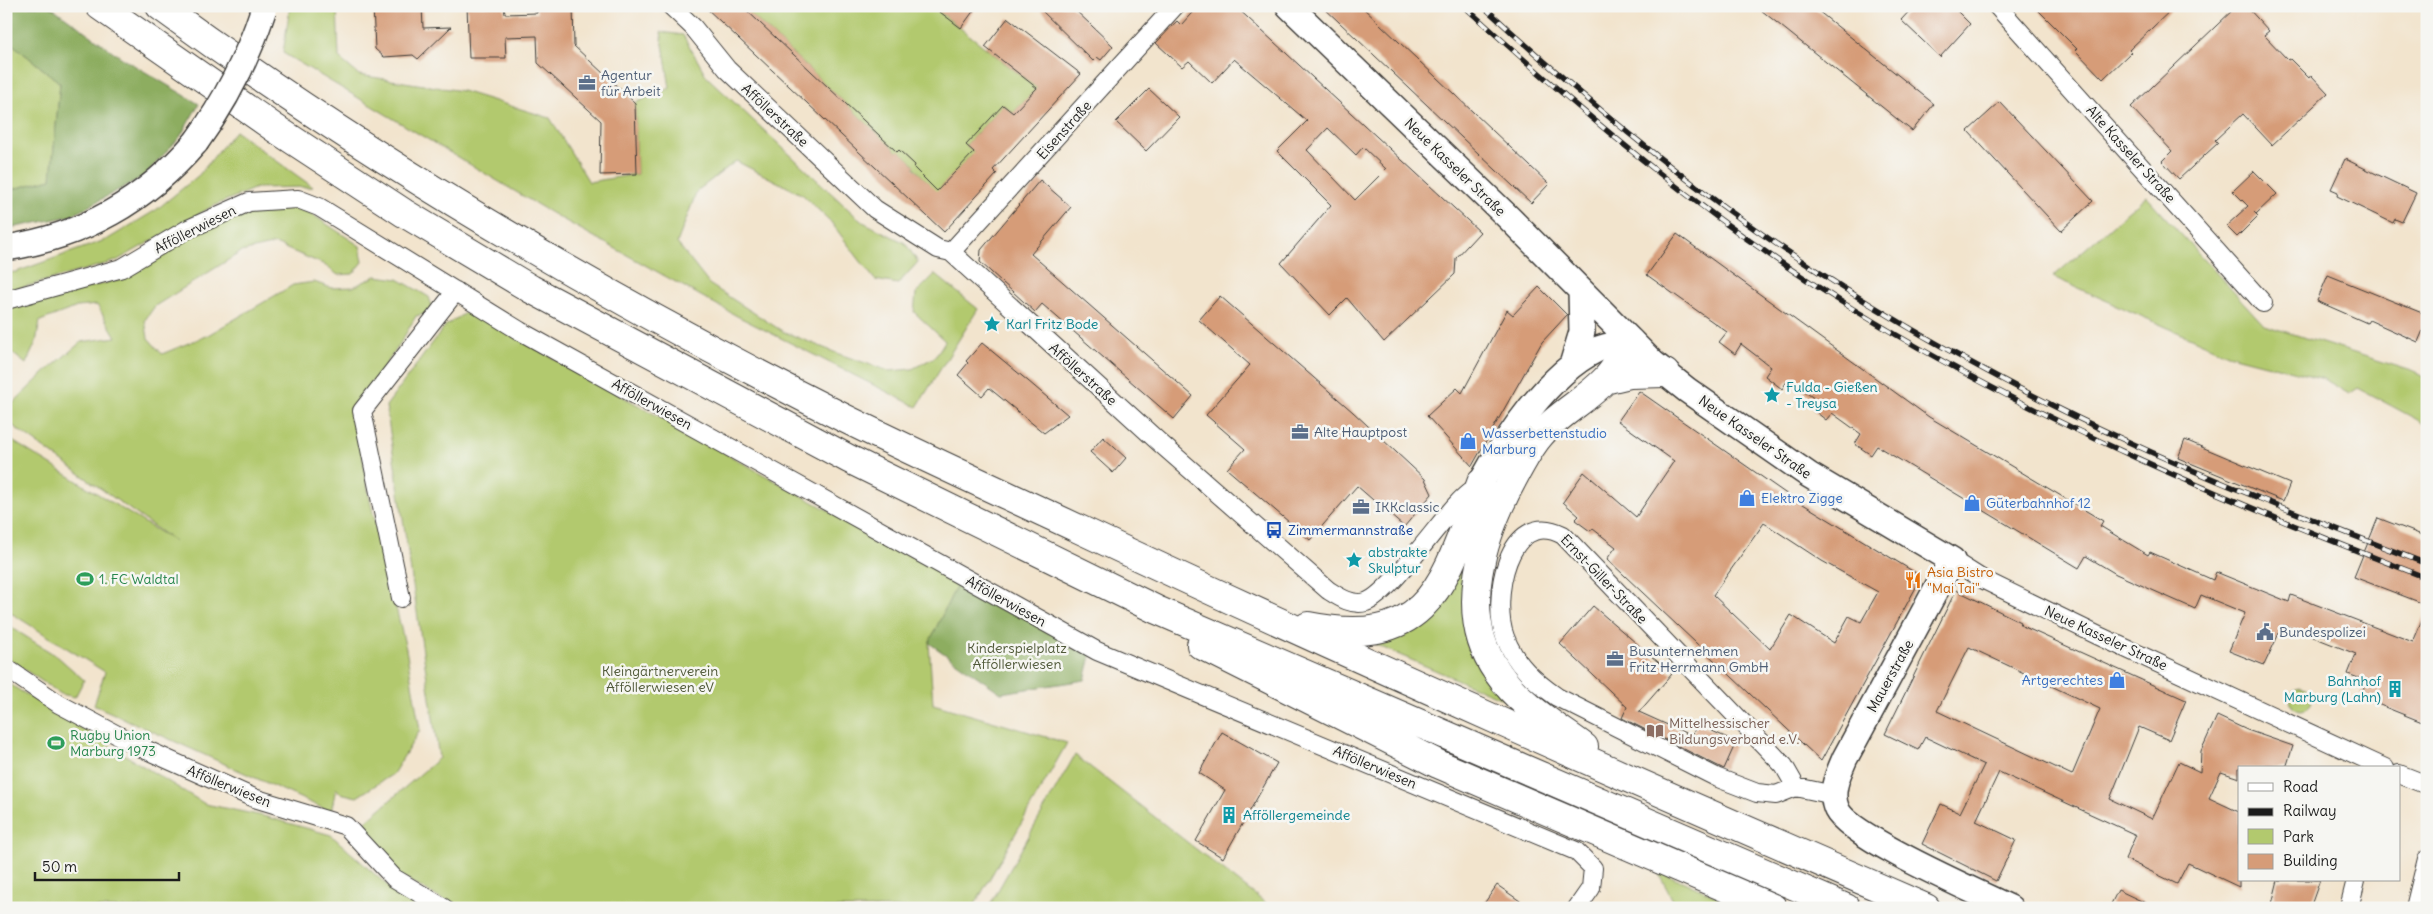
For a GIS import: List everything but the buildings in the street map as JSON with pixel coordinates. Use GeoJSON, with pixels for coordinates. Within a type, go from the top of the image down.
{"type":"FeatureCollection","features":[{"type":"Feature","properties":{"kind":"highway"},"geometry":{"type":"LineString","coordinates":[[100,6],[284,134],[404,213],[531,289],[849,459],[1157,610],[1846,908]]}},
{"type":"Feature","properties":{"kind":"highway"},"geometry":{"type":"LineString","coordinates":[[160,6],[338,130],[459,207],[596,287],[848,420],[1267,618],[1635,782],[1926,908]]}},
{"type":"Feature","properties":{"kind":"highway"},"geometry":{"type":"LineString","coordinates":[[1630,342],[1605,380],[1542,434],[1529,450],[1496,513],[1481,558],[1477,581],[1477,612],[1480,633],[1488,655],[1497,672],[1515,694],[1635,782]]}},
{"type":"Feature","properties":{"kind":"highway"},"geometry":{"type":"LineString","coordinates":[[1605,380],[1630,374],[1665,373]]}},
{"type":"Feature","properties":{"kind":"highway"},"geometry":{"type":"LineString","coordinates":[[1267,618],[1357,632],[1376,630],[1407,618],[1421,607],[1439,584],[1450,562],[1481,483]]}},
{"type":"Feature","properties":{"kind":"highway"},"geometry":{"type":"LineString","coordinates":[[1157,610],[1207,650],[1438,764],[1774,908]]}},
{"type":"Feature","properties":{"kind":"main road","name":"Neue Kasseler Straße"},"geometry":{"type":"LineString","coordinates":[[1289,6],[1581,291],[1630,342],[1665,373],[1809,475],[1952,560]]}},
{"type":"Feature","properties":{"kind":"main road"},"geometry":{"type":"LineString","coordinates":[[6,248],[32,244],[73,231],[112,212],[150,188],[172,169],[218,113],[236,82],[251,48],[263,9]]}},
{"type":"Feature","properties":{"kind":"main road"},"geometry":{"type":"LineString","coordinates":[[1572,365],[1582,332],[1581,291]]}},
{"type":"Feature","properties":{"kind":"main road"},"geometry":{"type":"LineString","coordinates":[[1481,483],[1508,437],[1526,414],[1572,365],[1597,350],[1630,342]]}},
{"type":"Feature","properties":{"kind":"main road","name":"Mauerstraße"},"geometry":{"type":"LineString","coordinates":[[1834,795],[1845,758],[1952,560]]}},
{"type":"Feature","properties":{"kind":"main road"},"geometry":{"type":"LineString","coordinates":[[1834,795],[1837,811],[1842,818],[1887,848],[2010,908]]}},
{"type":"Feature","properties":{"kind":"street","name":"Afföllerstraße"},"geometry":{"type":"LineString","coordinates":[[671,6],[693,27],[727,69],[875,209],[938,249],[952,252],[1160,443],[1256,525],[1314,578],[1344,600],[1360,603],[1376,596],[1403,568],[1456,504],[1481,483]]}},
{"type":"Feature","properties":{"kind":"street","name":"Eisenstraße"},"geometry":{"type":"LineString","coordinates":[[952,252],[1175,6]]}},
{"type":"Feature","properties":{"kind":"street","name":"Alte Kasseler Straße"},"geometry":{"type":"LineString","coordinates":[[1997,6],[2263,304]]}},
{"type":"Feature","properties":{"kind":"street","name":"Afföllerwiesen"},"geometry":{"type":"LineString","coordinates":[[6,300],[122,268],[209,218],[249,202],[298,199],[319,207],[537,341],[1097,651],[1576,851],[1593,868],[1591,888],[1577,908]]}},
{"type":"Feature","properties":{"kind":"street"},"geometry":{"type":"LineString","coordinates":[[401,598],[362,411],[456,291]]}},
{"type":"Feature","properties":{"kind":"street","name":"Ernst-Giller-Straße"},"geometry":{"type":"LineString","coordinates":[[1543,528],[1552,529],[1563,535],[1784,766],[1791,775],[1796,787],[1776,795],[1757,794],[1718,778],[1557,697],[1534,681],[1513,653],[1505,637],[1500,614],[1504,570],[1512,550],[1523,538],[1543,528]]}},
{"type":"Feature","properties":{"kind":"street","name":"Neue Kasseler Straße"},"geometry":{"type":"LineString","coordinates":[[1952,560],[1982,579],[2099,636],[2380,766]]}},
{"type":"Feature","properties":{"kind":"street","name":"Afföllerwiesen"},"geometry":{"type":"LineString","coordinates":[[6,668],[59,704],[140,748],[254,798],[346,826],[394,878],[444,908]]}},
{"type":"Feature","properties":{"kind":"street"},"geometry":{"type":"LineString","coordinates":[[2400,774],[2427,785]]}},
{"type":"Feature","properties":{"kind":"street"},"geometry":{"type":"LineString","coordinates":[[1796,787],[1834,795]]}},
{"type":"Feature","properties":{"kind":"street"},"geometry":{"type":"LineString","coordinates":[[2415,908],[2427,859]]}},
{"type":"Feature","properties":{"kind":"street"},"geometry":{"type":"LineString","coordinates":[[2349,908],[2356,882]]}},
{"type":"Feature","properties":{"kind":"green space"},"geometry":{"type":"Polygon","coordinates":[[[6,6],[50,6],[122,58],[199,104],[180,137],[144,176],[71,216],[6,229],[6,191],[51,179],[60,83],[6,39],[6,6]]]}},
{"type":"Feature","properties":{"kind":"green space"},"geometry":{"type":"Polygon","coordinates":[[[290,6],[337,6],[339,58],[359,75],[462,91],[550,118],[589,182],[637,174],[635,103],[670,88],[661,32],[683,35],[707,77],[861,221],[905,243],[918,262],[898,284],[875,280],[830,221],[803,195],[736,161],[697,191],[677,243],[709,284],[782,331],[839,354],[889,371],[912,369],[935,357],[945,341],[914,312],[916,293],[935,274],[978,309],[917,407],[737,316],[553,214],[283,53],[290,6]]]}},
{"type":"Feature","properties":{"kind":"green space"},"geometry":{"type":"Polygon","coordinates":[[[742,6],[932,6],[1037,88],[1013,113],[1003,105],[966,145],[974,152],[942,186],[936,196],[931,186],[914,167],[915,165],[900,151],[897,152],[742,6]]]}},
{"type":"Feature","properties":{"kind":"green space"},"geometry":{"type":"Polygon","coordinates":[[[6,39],[60,83],[51,179],[6,191],[6,39]]]}},
{"type":"Feature","properties":{"kind":"green space"},"geometry":{"type":"Polygon","coordinates":[[[235,131],[313,187],[256,188],[213,206],[116,261],[6,292],[6,273],[16,272],[108,239],[156,210],[199,175],[235,131]]]}},
{"type":"Feature","properties":{"kind":"green space"},"geometry":{"type":"Polygon","coordinates":[[[2146,196],[2264,325],[2409,370],[2427,378],[2427,425],[2358,388],[2349,394],[2324,379],[2227,354],[2053,277],[2146,196]]]}},
{"type":"Feature","properties":{"kind":"green space"},"geometry":{"type":"Polygon","coordinates":[[[290,207],[310,213],[360,246],[363,262],[353,274],[338,275],[323,264],[275,244],[241,252],[155,306],[145,320],[148,338],[162,354],[208,335],[293,285],[314,282],[331,288],[353,287],[376,276],[398,279],[429,297],[434,312],[416,316],[401,342],[355,410],[369,496],[406,649],[420,730],[393,774],[357,797],[340,793],[336,788],[331,812],[94,705],[105,672],[6,610],[6,437],[174,541],[6,421],[6,410],[42,375],[81,342],[116,337],[97,305],[77,307],[40,321],[36,342],[26,364],[6,348],[6,309],[121,279],[195,234],[260,209],[290,207]]]}},
{"type":"Feature","properties":{"kind":"green space","name":"Kleingärtnerverein Afföllerwiesen eV"},"geometry":{"type":"Polygon","coordinates":[[[468,311],[958,582],[929,643],[933,704],[1067,743],[973,908],[457,908],[399,875],[359,827],[439,758],[386,406],[445,326],[468,311]]]}},
{"type":"Feature","properties":{"kind":"green space"},"geometry":{"type":"Polygon","coordinates":[[[1477,522],[1469,572],[1507,701],[1374,644],[1376,641],[1405,633],[1419,625],[1430,614],[1450,585],[1477,522]]]}},
{"type":"Feature","properties":{"kind":"green space","name":"Kinderspielplatz Afföllerwiesen"},"geometry":{"type":"Polygon","coordinates":[[[958,582],[1092,652],[1085,680],[1001,693],[929,643],[958,582]]]}},
{"type":"Feature","properties":{"kind":"green space"},"geometry":{"type":"Polygon","coordinates":[[[6,624],[58,657],[84,680],[75,697],[61,694],[6,657],[6,624]]]}},
{"type":"Feature","properties":{"kind":"green space","name":"Rugby Union Marburg 1973"},"geometry":{"type":"Polygon","coordinates":[[[6,682],[205,804],[263,816],[331,835],[388,886],[420,908],[6,908],[6,682]]]}},
{"type":"Feature","properties":{"kind":"green space"},"geometry":{"type":"Polygon","coordinates":[[[2301,688],[2309,691],[2312,699],[2309,707],[2301,710],[2293,707],[2290,699],[2293,691],[2301,688]]]}},
{"type":"Feature","properties":{"kind":"green space"},"geometry":{"type":"Polygon","coordinates":[[[1075,755],[1272,908],[988,908],[1075,755]]]}},
{"type":"Feature","properties":{"kind":"green space"},"geometry":{"type":"Polygon","coordinates":[[[1657,870],[1742,908],[1677,908],[1657,870]]]}},
{"type":"Feature","properties":{"kind":"railway"},"geometry":{"type":"LineString","coordinates":[[1464,6],[1556,88],[1651,167],[1750,241],[1853,309],[1991,387],[2134,457],[2279,520],[2427,578]]}},
{"type":"Feature","properties":{"kind":"railway"},"geometry":{"type":"LineString","coordinates":[[1483,6],[1604,113],[1667,164],[1767,238],[1879,310],[1956,354],[2082,420],[2277,506],[2427,564]]}},
{"type":"Feature","properties":{"kind":"place","name":"Agentur für Arbeit"},"geometry":{"type":"Point","coordinates":[587,83]}},
{"type":"Feature","properties":{"kind":"place","name":"Karl Fritz Bode"},"geometry":{"type":"Point","coordinates":[992,324]}},
{"type":"Feature","properties":{"kind":"place","name":"Fulda - Gießen - Treysa"},"geometry":{"type":"Point","coordinates":[1772,395]}},
{"type":"Feature","properties":{"kind":"place","name":"Alte Hauptpost"},"geometry":{"type":"Point","coordinates":[1300,432]}},
{"type":"Feature","properties":{"kind":"place","name":"Wasserbettenstudio Marburg"},"geometry":{"type":"Point","coordinates":[1468,441]}},
{"type":"Feature","properties":{"kind":"place","name":"Elektro Zigge"},"geometry":{"type":"Point","coordinates":[1747,498]}},
{"type":"Feature","properties":{"kind":"place","name":"Güterbahnhof 12"},"geometry":{"type":"Point","coordinates":[1972,503]}},
{"type":"Feature","properties":{"kind":"place","name":"IKKclassic"},"geometry":{"type":"Point","coordinates":[1361,507]}},
{"type":"Feature","properties":{"kind":"place","name":"Zimmermannstraße"},"geometry":{"type":"Point","coordinates":[1274,530]}},
{"type":"Feature","properties":{"kind":"place","name":"abstrakte Skulptur"},"geometry":{"type":"Point","coordinates":[1354,560]}},
{"type":"Feature","properties":{"kind":"place","name":"1. FC Waldtal"},"geometry":{"type":"Point","coordinates":[85,579]}},
{"type":"Feature","properties":{"kind":"place","name":"Asia Bistro \"Mai Tai\""},"geometry":{"type":"Point","coordinates":[1913,580]}},
{"type":"Feature","properties":{"kind":"place","name":"Bundespolizei"},"geometry":{"type":"Point","coordinates":[2265,632]}},
{"type":"Feature","properties":{"kind":"place","name":"Busunternehmen Fritz Herrmann GmbH"},"geometry":{"type":"Point","coordinates":[1615,659]}},
{"type":"Feature","properties":{"kind":"place","name":"Artgerechtes"},"geometry":{"type":"Point","coordinates":[2117,680]}},
{"type":"Feature","properties":{"kind":"place","name":"Bahnhof Marburg (Lahn)"},"geometry":{"type":"Point","coordinates":[2395,689]}},
{"type":"Feature","properties":{"kind":"place","name":"Mittelhessischer Bildungsverband e.V."},"geometry":{"type":"Point","coordinates":[1655,731]}},
{"type":"Feature","properties":{"kind":"place","name":"Rugby Union Marburg 1973"},"geometry":{"type":"Point","coordinates":[56,743]}},
{"type":"Feature","properties":{"kind":"place","name":"Afföllergemeinde"},"geometry":{"type":"Point","coordinates":[1229,815]}}]}
